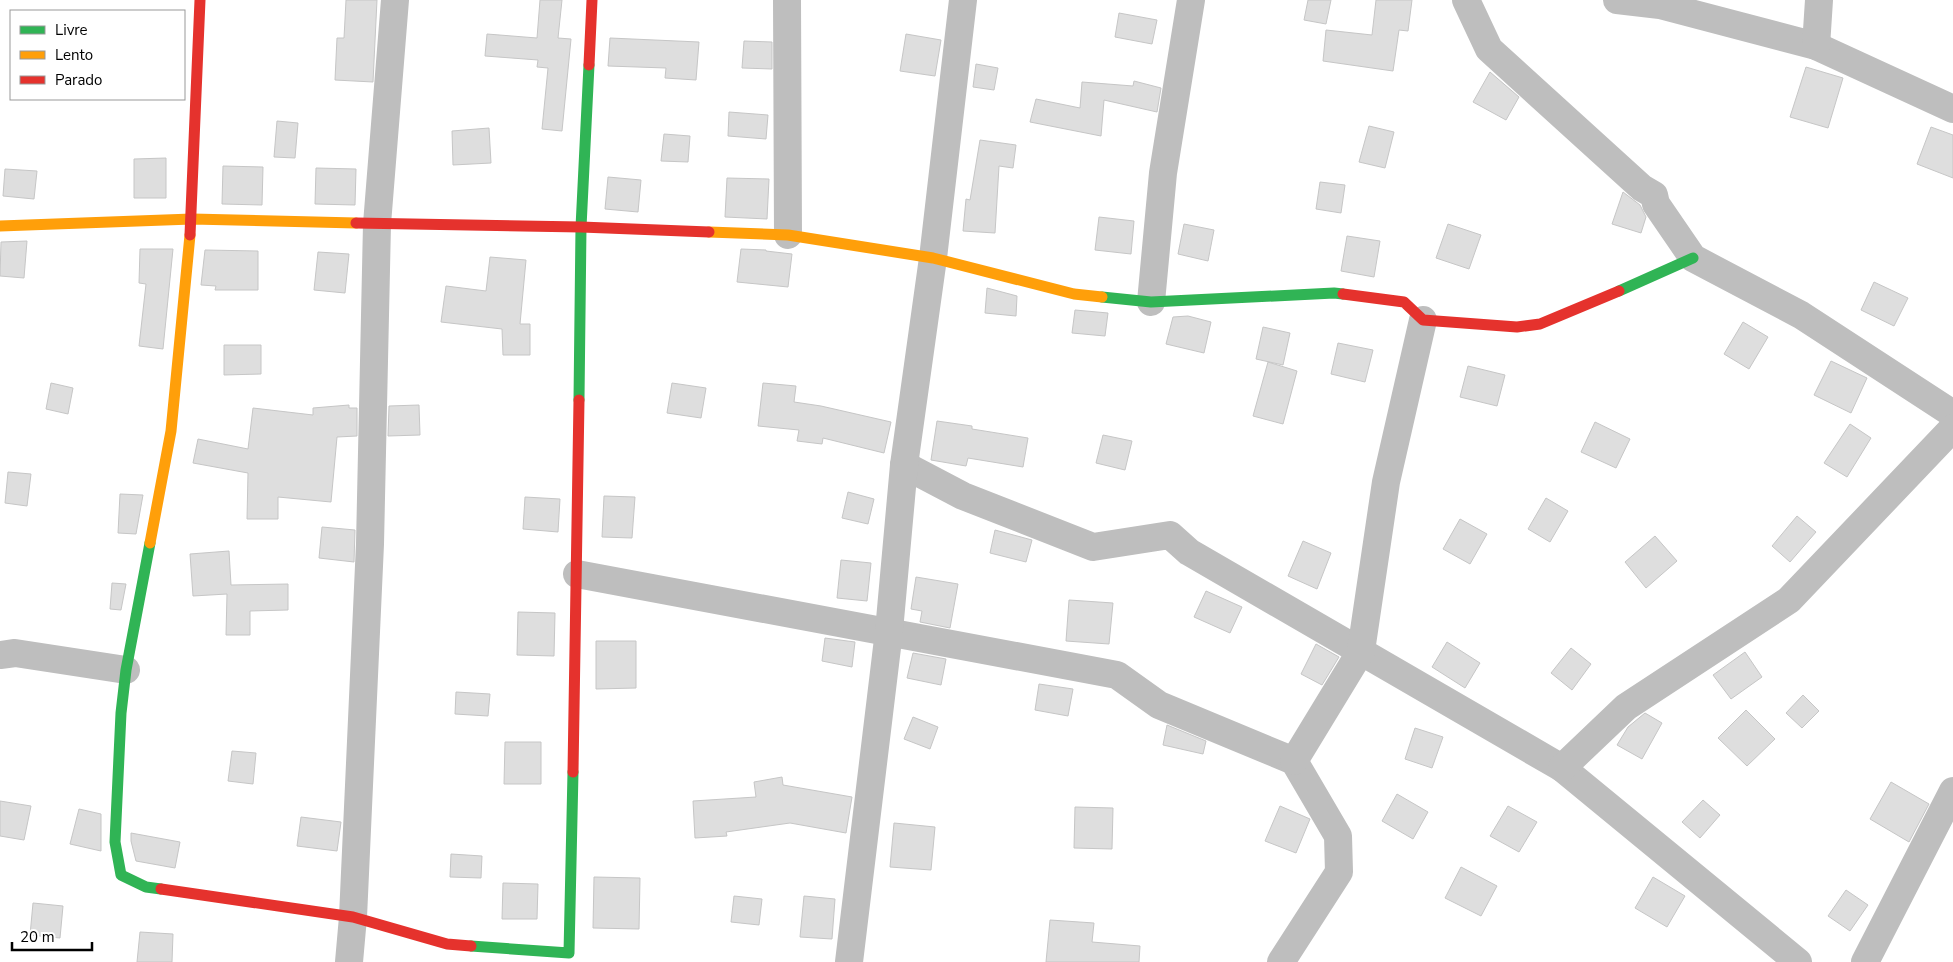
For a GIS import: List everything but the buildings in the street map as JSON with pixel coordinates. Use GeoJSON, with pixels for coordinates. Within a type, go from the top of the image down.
{"type":"FeatureCollection","features":[{"type":"Feature","properties":{"kind":"street"},"geometry":{"type":"LineString","coordinates":[[200,0],[192,219],[171,432],[126,670],[121,713],[115,842],[121,875],[146,887],[353,917],[447,944],[570,953],[581,227],[592,0]]}},
{"type":"Feature","properties":{"kind":"street"},"geometry":{"type":"LineString","coordinates":[[349,962],[353,917],[370,544],[377,224],[395,0]]}},
{"type":"Feature","properties":{"kind":"street"},"geometry":{"type":"LineString","coordinates":[[787,0],[788,235]]}},
{"type":"Feature","properties":{"kind":"street"},"geometry":{"type":"LineString","coordinates":[[849,962],[889,631],[904,465],[933,258],[963,0]]}},
{"type":"Feature","properties":{"kind":"street"},"geometry":{"type":"LineString","coordinates":[[1151,302],[1163,173],[1191,0]]}},
{"type":"Feature","properties":{"kind":"street"},"geometry":{"type":"LineString","coordinates":[[1466,0],[1489,49],[1642,188],[1654,194],[1656,204],[1693,258],[1801,315],[1953,414]]}},
{"type":"Feature","properties":{"kind":"street"},"geometry":{"type":"LineString","coordinates":[[1617,0],[1660,5],[1816,46],[1953,109]]}},
{"type":"Feature","properties":{"kind":"street"},"geometry":{"type":"LineString","coordinates":[[1816,46],[1819,0]]}},
{"type":"Feature","properties":{"kind":"street"},"geometry":{"type":"LineString","coordinates":[[0,226],[192,219],[581,227],[788,235],[933,258],[1074,294],[1151,302],[1334,293],[1404,302],[1423,320],[1517,328],[1540,324],[1638,284],[1693,258]]}},
{"type":"Feature","properties":{"kind":"street"},"geometry":{"type":"LineString","coordinates":[[1294,761],[1361,651],[1386,482],[1423,320]]}},
{"type":"Feature","properties":{"kind":"street"},"geometry":{"type":"LineString","coordinates":[[1562,768],[1626,707],[1789,600],[1953,428]]}},
{"type":"Feature","properties":{"kind":"street"},"geometry":{"type":"LineString","coordinates":[[904,465],[963,496],[1093,547],[1170,535],[1189,552],[1562,768],[1798,962]]}},
{"type":"Feature","properties":{"kind":"street"},"geometry":{"type":"LineString","coordinates":[[577,574],[1117,675],[1159,705],[1294,761],[1338,836],[1338,872],[1281,962]]}},
{"type":"Feature","properties":{"kind":"street"},"geometry":{"type":"LineString","coordinates":[[0,655],[16,653],[126,670]]}},
{"type":"Feature","properties":{"kind":"street"},"geometry":{"type":"LineString","coordinates":[[1864,962],[1953,791]]}},
{"type":"Feature","properties":{"kind":"traffic: fast"},"geometry":{"type":"LineString","coordinates":[[579,400],[581,227],[589,65]]}},
{"type":"Feature","properties":{"kind":"traffic: fast"},"geometry":{"type":"LineString","coordinates":[[1619,291],[1693,258]]}},
{"type":"Feature","properties":{"kind":"traffic: fast"},"geometry":{"type":"LineString","coordinates":[[1102,297],[1151,302],[1343,294]]}},
{"type":"Feature","properties":{"kind":"traffic: fast"},"geometry":{"type":"LineString","coordinates":[[150,543],[126,670],[121,713],[115,842],[121,875],[146,887],[161,889]]}},
{"type":"Feature","properties":{"kind":"traffic: fast"},"geometry":{"type":"LineString","coordinates":[[471,946],[569,953],[573,772]]}},
{"type":"Feature","properties":{"kind":"traffic: slow"},"geometry":{"type":"LineString","coordinates":[[0,226],[192,219],[356,223]]}},
{"type":"Feature","properties":{"kind":"traffic: slow"},"geometry":{"type":"LineString","coordinates":[[709,232],[788,235],[933,258],[1074,294],[1102,297]]}},
{"type":"Feature","properties":{"kind":"traffic: slow"},"geometry":{"type":"LineString","coordinates":[[150,543],[171,431],[190,235]]}},
{"type":"Feature","properties":{"kind":"traffic: jam"},"geometry":{"type":"LineString","coordinates":[[190,235],[200,0]]}},
{"type":"Feature","properties":{"kind":"traffic: jam"},"geometry":{"type":"LineString","coordinates":[[589,65],[592,0]]}},
{"type":"Feature","properties":{"kind":"traffic: jam"},"geometry":{"type":"LineString","coordinates":[[356,223],[581,227],[709,232]]}},
{"type":"Feature","properties":{"kind":"traffic: jam"},"geometry":{"type":"LineString","coordinates":[[1343,294],[1404,302],[1423,320],[1517,327],[1540,324],[1619,291]]}},
{"type":"Feature","properties":{"kind":"traffic: jam"},"geometry":{"type":"LineString","coordinates":[[573,772],[579,400]]}},
{"type":"Feature","properties":{"kind":"traffic: jam"},"geometry":{"type":"LineString","coordinates":[[161,889],[353,917],[447,944],[471,946]]}}]}
